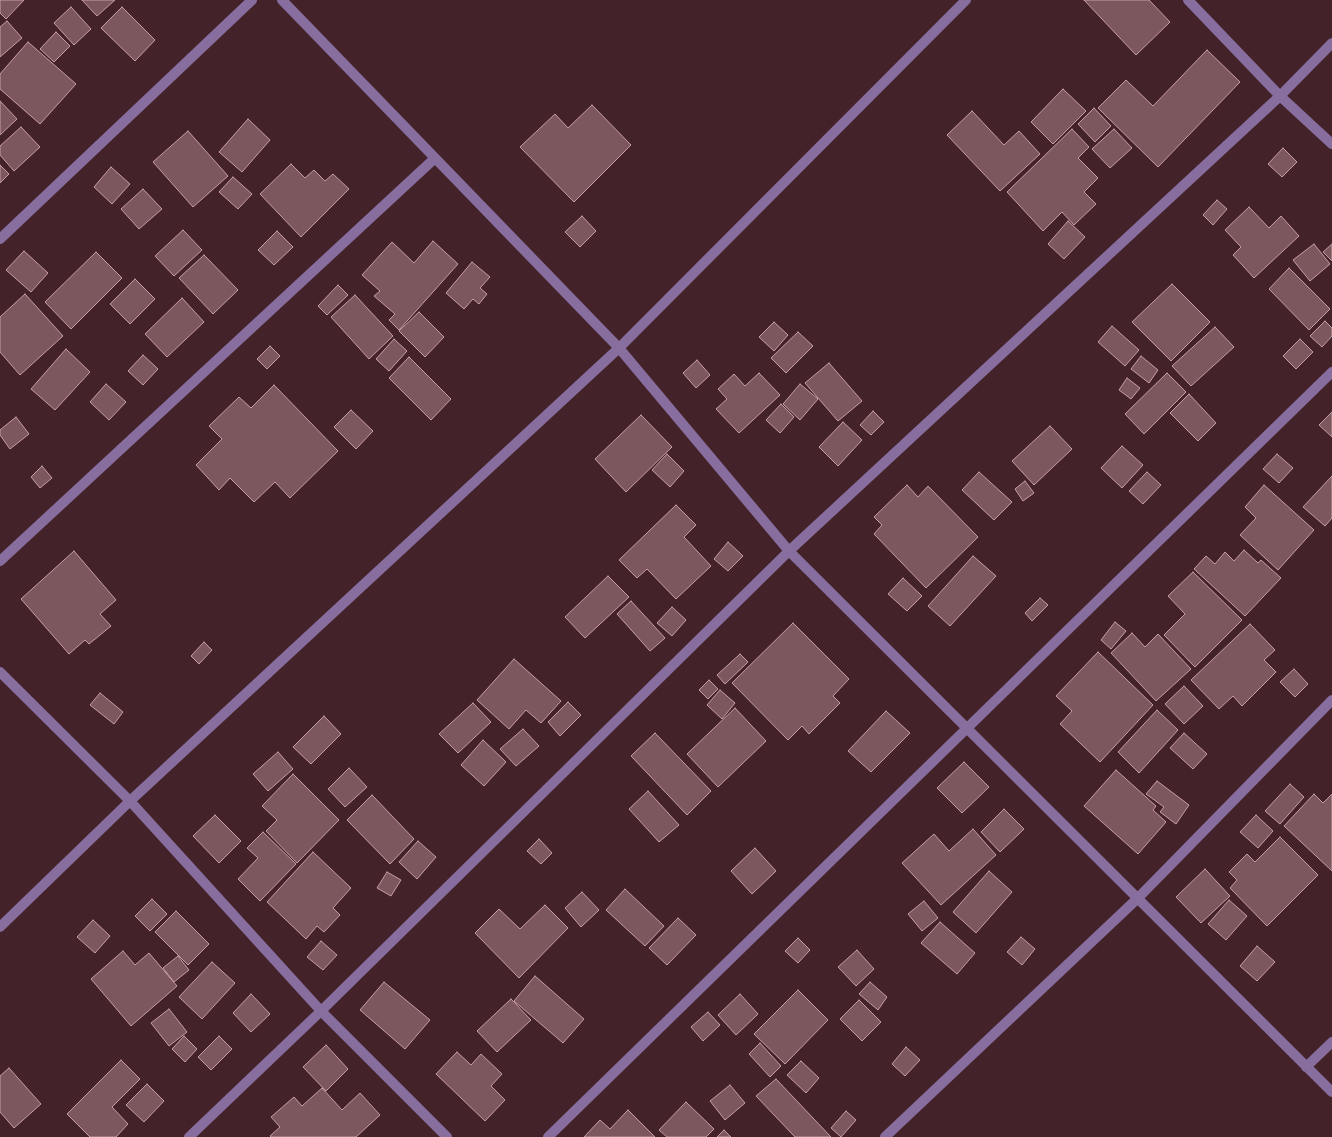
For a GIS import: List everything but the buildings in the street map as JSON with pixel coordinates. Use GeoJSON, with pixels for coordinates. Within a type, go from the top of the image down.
{"type":"FeatureCollection","features":[{"type":"Feature","properties":{"kind":"street"},"geometry":{"type":"LineString","coordinates":[[0,239],[252,0]]}},
{"type":"Feature","properties":{"kind":"street"},"geometry":{"type":"LineString","coordinates":[[282,0],[619,348],[790,551],[1332,1092]]}},
{"type":"Feature","properties":{"kind":"street"},"geometry":{"type":"LineString","coordinates":[[0,927],[130,802],[619,348],[966,0]]}},
{"type":"Feature","properties":{"kind":"street"},"geometry":{"type":"LineString","coordinates":[[1188,0],[1280,96],[1332,144]]}},
{"type":"Feature","properties":{"kind":"street"},"geometry":{"type":"LineString","coordinates":[[189,1137],[322,1011],[790,551],[1280,96],[1332,42]]}},
{"type":"Feature","properties":{"kind":"street"},"geometry":{"type":"LineString","coordinates":[[0,561],[434,159]]}},
{"type":"Feature","properties":{"kind":"street"},"geometry":{"type":"LineString","coordinates":[[548,1137],[1332,372]]}},
{"type":"Feature","properties":{"kind":"street"},"geometry":{"type":"LineString","coordinates":[[0,672],[130,802],[322,1011],[447,1137]]}},
{"type":"Feature","properties":{"kind":"street"},"geometry":{"type":"LineString","coordinates":[[885,1137],[1138,898],[1332,700]]}},
{"type":"Feature","properties":{"kind":"street"},"geometry":{"type":"LineString","coordinates":[[1306,1067],[1332,1042]]}}]}
